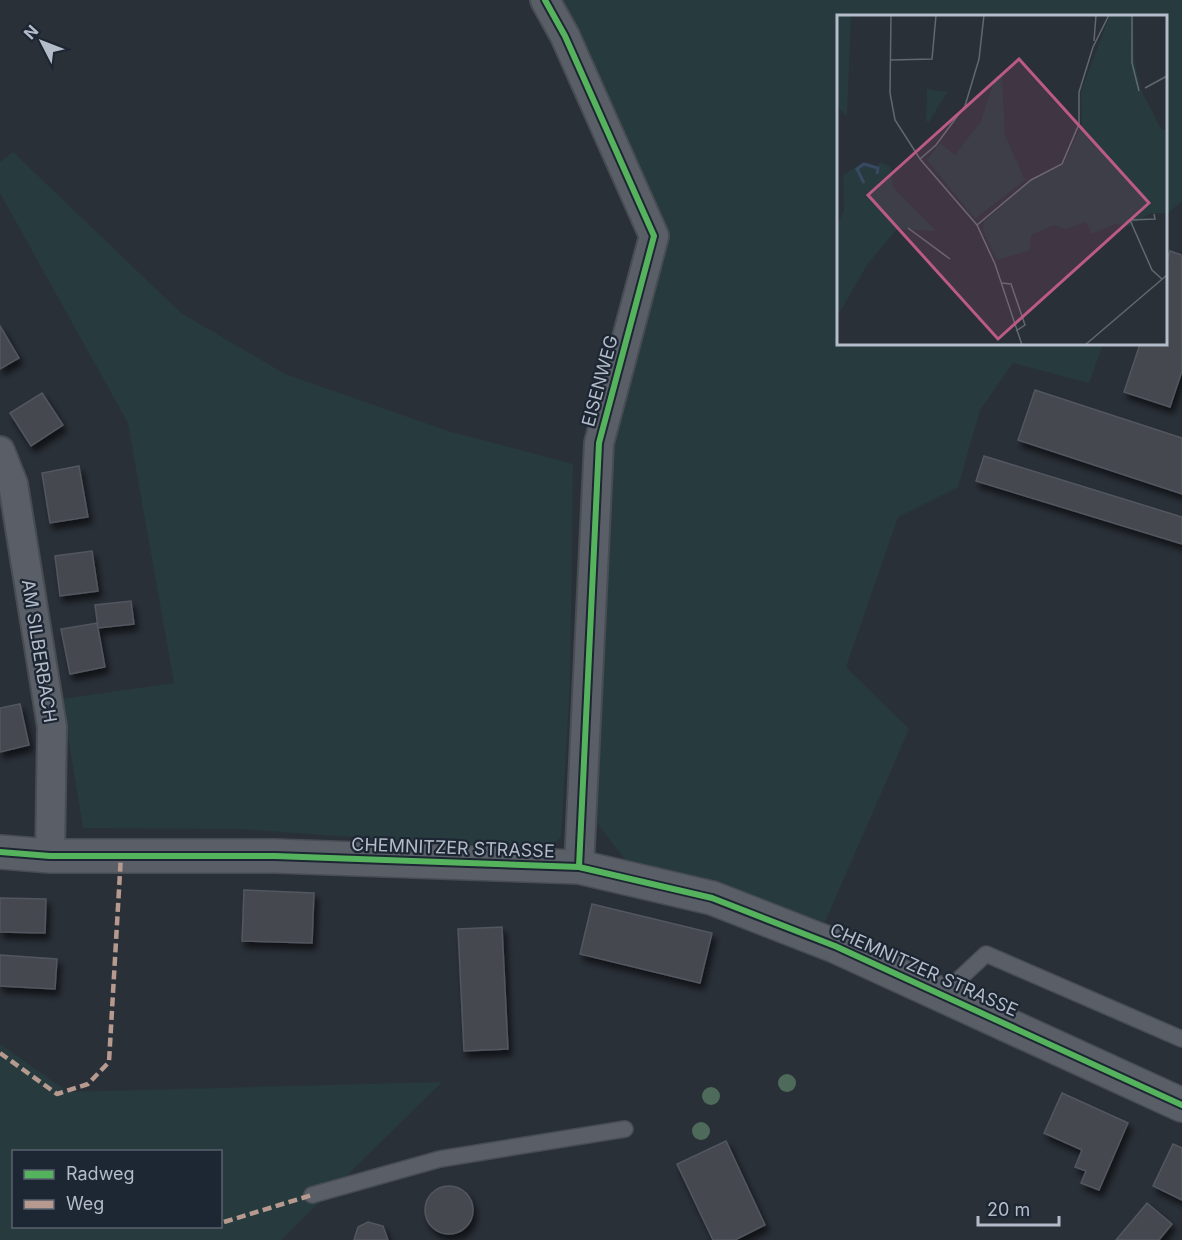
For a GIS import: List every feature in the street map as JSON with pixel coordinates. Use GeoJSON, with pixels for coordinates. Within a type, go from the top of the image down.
{"type":"FeatureCollection","features":[{"type":"Feature","properties":{"kind":"street","name":"EISENWEG"},"geometry":{"type":"LineString","coordinates":[[545,0],[565,36],[654,236],[599,443],[579,867]]}},
{"type":"Feature","properties":{"kind":"street","name":"AM SILBERBACH"},"geometry":{"type":"LineString","coordinates":[[0,451],[13,484],[52,727],[50,856]]}},
{"type":"Feature","properties":{"kind":"street","name":"CHEMNITZER STRASSE"},"geometry":{"type":"LineString","coordinates":[[0,852],[50,856],[275,856],[579,867],[712,898],[836,946],[1182,1105]]}},
{"type":"Feature","properties":{"kind":"lane"},"geometry":{"type":"LineString","coordinates":[[942,995],[986,954],[1182,1039]]}},
{"type":"Feature","properties":{"kind":"lane"},"geometry":{"type":"LineString","coordinates":[[312,1195],[440,1159],[625,1130]]}},
{"type":"Feature","properties":{"kind":"green space"},"geometry":{"type":"Polygon","coordinates":[[[562,0],[1182,0],[1182,201],[1167,214],[1167,15],[837,15],[837,345],[1103,345],[1089,383],[1013,363],[980,410],[958,487],[898,517],[846,667],[909,729],[825,922],[627,862],[594,819],[606,443],[661,237],[562,0]]]}},
{"type":"Feature","properties":{"kind":"green space"},"geometry":{"type":"Polygon","coordinates":[[[13,152],[181,313],[285,374],[448,431],[573,464],[570,685],[561,837],[547,851],[241,829],[83,828],[62,699],[174,683],[128,423],[0,193],[0,162],[13,152]]]}},
{"type":"Feature","properties":{"kind":"green space"},"geometry":{"type":"Polygon","coordinates":[[[0,1044],[68,1092],[442,1082],[281,1240],[0,1240],[0,1044]]]}},
{"type":"Feature","properties":{"kind":"building"},"geometry":{"type":"Polygon","coordinates":[[[1170,251],[1182,255],[1182,371],[1170,407],[1124,392],[1140,345],[1167,345],[1167,261],[1170,251]]]}},
{"type":"Feature","properties":{"kind":"building"},"geometry":{"type":"Polygon","coordinates":[[[0,326],[19,358],[0,369],[0,326]]]}},
{"type":"Feature","properties":{"kind":"building"},"geometry":{"type":"Polygon","coordinates":[[[1035,390],[1182,438],[1182,494],[1018,440],[1035,390]]]}},
{"type":"Feature","properties":{"kind":"building"},"geometry":{"type":"Polygon","coordinates":[[[42,393],[63,425],[31,446],[10,413],[42,393]]]}},
{"type":"Feature","properties":{"kind":"building"},"geometry":{"type":"Polygon","coordinates":[[[984,456],[1182,517],[1182,544],[976,481],[984,456]]]}},
{"type":"Feature","properties":{"kind":"building"},"geometry":{"type":"Polygon","coordinates":[[[79,466],[88,517],[50,523],[42,473],[79,466]]]}},
{"type":"Feature","properties":{"kind":"building"},"geometry":{"type":"Polygon","coordinates":[[[92,551],[98,591],[60,596],[55,556],[92,551]]]}},
{"type":"Feature","properties":{"kind":"building"},"geometry":{"type":"Polygon","coordinates":[[[131,601],[134,624],[98,628],[95,605],[131,601]]]}},
{"type":"Feature","properties":{"kind":"building"},"geometry":{"type":"Polygon","coordinates":[[[97,623],[105,667],[70,674],[61,629],[97,623]]]}},
{"type":"Feature","properties":{"kind":"building"},"geometry":{"type":"Polygon","coordinates":[[[20,704],[29,745],[0,752],[0,708],[20,704]]]}},
{"type":"Feature","properties":{"kind":"building"},"geometry":{"type":"Polygon","coordinates":[[[244,890],[314,893],[312,943],[242,941],[244,890]]]}},
{"type":"Feature","properties":{"kind":"building"},"geometry":{"type":"Polygon","coordinates":[[[0,898],[46,899],[45,933],[0,932],[0,898]]]}},
{"type":"Feature","properties":{"kind":"building"},"geometry":{"type":"Polygon","coordinates":[[[592,904],[712,933],[700,983],[580,954],[592,904]]]}},
{"type":"Feature","properties":{"kind":"building"},"geometry":{"type":"Polygon","coordinates":[[[502,927],[508,1049],[464,1051],[458,929],[502,927]]]}},
{"type":"Feature","properties":{"kind":"building"},"geometry":{"type":"Polygon","coordinates":[[[0,955],[57,959],[55,989],[0,986],[0,955]]]}},
{"type":"Feature","properties":{"kind":"building"},"geometry":{"type":"Polygon","coordinates":[[[1062,1093],[1128,1123],[1099,1190],[1081,1183],[1086,1171],[1075,1167],[1082,1150],[1044,1133],[1062,1093]]]}},
{"type":"Feature","properties":{"kind":"building"},"geometry":{"type":"Polygon","coordinates":[[[726,1141],[765,1225],[735,1240],[713,1240],[677,1164],[726,1141]]]}},
{"type":"Feature","properties":{"kind":"building"},"geometry":{"type":"Polygon","coordinates":[[[1173,1144],[1182,1148],[1182,1200],[1153,1186],[1173,1144]]]}},
{"type":"Feature","properties":{"kind":"building"},"geometry":{"type":"Polygon","coordinates":[[[449,1186],[466,1193],[473,1210],[466,1227],[449,1234],[432,1227],[425,1210],[432,1193],[449,1186]]]}},
{"type":"Feature","properties":{"kind":"building"},"geometry":{"type":"Polygon","coordinates":[[[1147,1203],[1172,1224],[1159,1240],[1116,1240],[1147,1203]]]}},
{"type":"Feature","properties":{"kind":"building"},"geometry":{"type":"Polygon","coordinates":[[[368,1222],[383,1226],[388,1240],[354,1240],[358,1227],[368,1222]]]}},
{"type":"Feature","properties":{"kind":"marked path"},"geometry":{"type":"LineString","coordinates":[[0,1053],[57,1094],[88,1084],[109,1062],[121,855]]}},
{"type":"Feature","properties":{"kind":"marked path"},"geometry":{"type":"LineString","coordinates":[[224,1222],[312,1195]]}},
{"type":"Feature","properties":{"kind":"cycle path"},"geometry":{"type":"LineString","coordinates":[[545,0],[565,36],[654,236],[599,443],[579,867]]}},
{"type":"Feature","properties":{"kind":"cycle path"},"geometry":{"type":"LineString","coordinates":[[0,852],[50,856],[275,856],[579,867],[712,898],[835,946],[1182,1105]]}}]}
